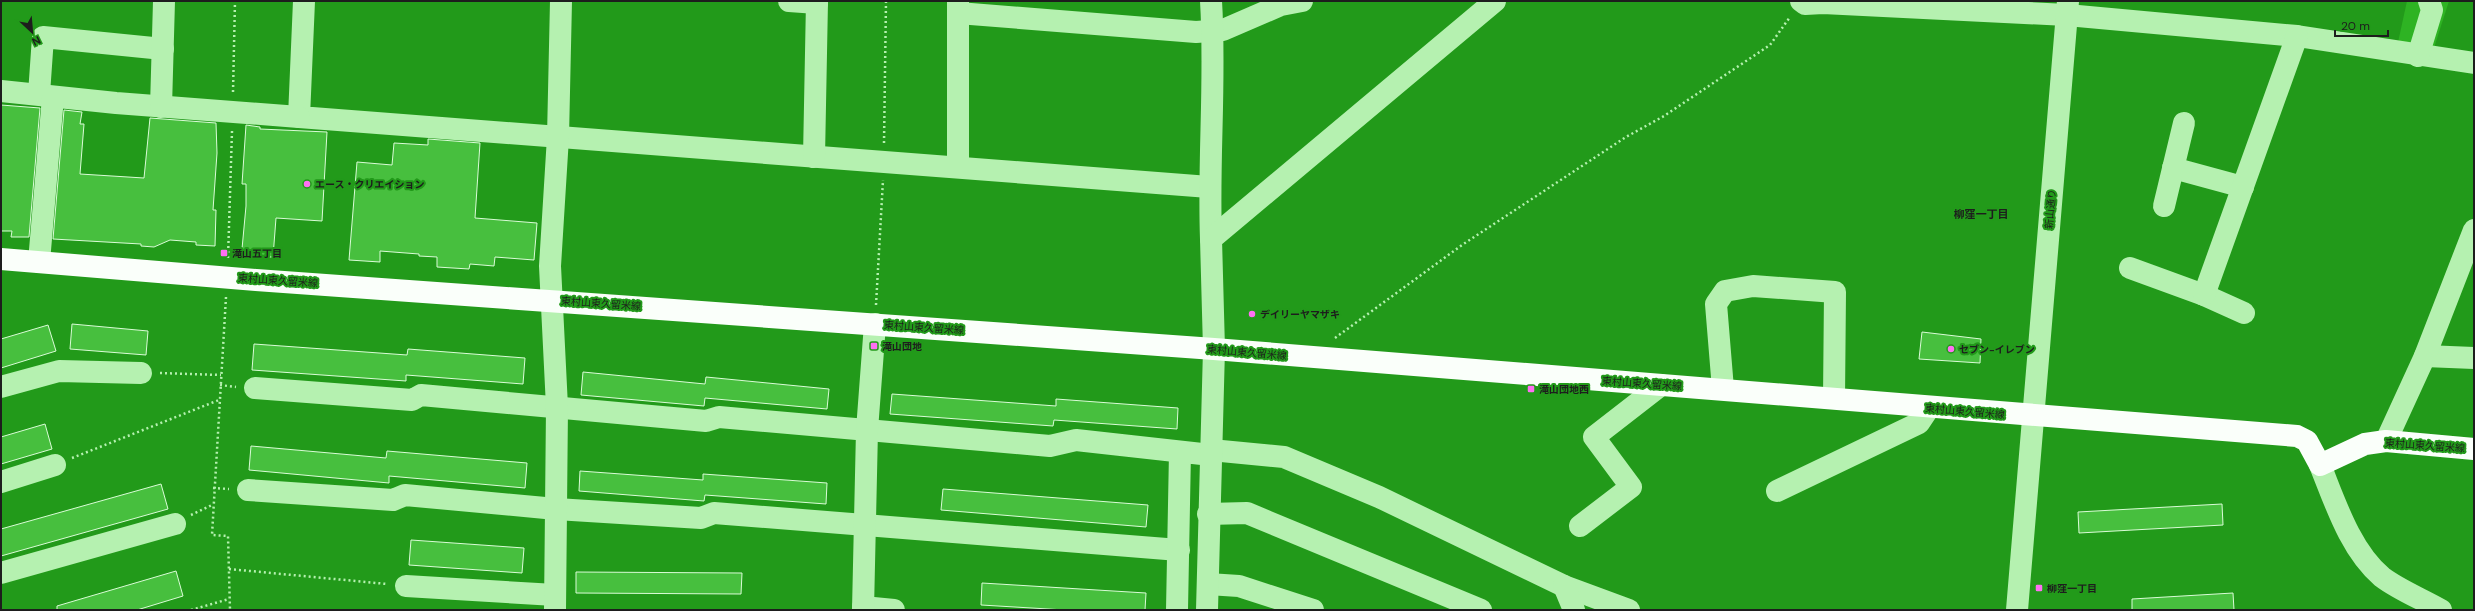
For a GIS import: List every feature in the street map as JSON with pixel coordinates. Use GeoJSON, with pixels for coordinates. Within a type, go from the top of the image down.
{"type":"FeatureCollection","features":[{"type":"Feature","properties":{"kind":"main road","name":"東村山東久留米線"},"geometry":{"type":"LineString","coordinates":[[1,259],[1214,349],[1834,398],[2032,417],[2297,436],[2307,441],[2320,464],[2365,444],[2386,441],[2474,449]]}},
{"type":"Feature","properties":{"kind":"street"},"geometry":{"type":"LineString","coordinates":[[161,107],[164,1]]}},
{"type":"Feature","properties":{"kind":"street"},"geometry":{"type":"LineString","coordinates":[[299,117],[304,1]]}},
{"type":"Feature","properties":{"kind":"street"},"geometry":{"type":"LineString","coordinates":[[406,586],[555,603],[557,407],[550,266],[558,137],[561,1]]}},
{"type":"Feature","properties":{"kind":"street"},"geometry":{"type":"LineString","coordinates":[[788,1],[817,2],[814,157]]}},
{"type":"Feature","properties":{"kind":"street"},"geometry":{"type":"LineString","coordinates":[[1207,610],[1208,514],[1214,349],[1209,187],[1213,31],[1211,1]]}},
{"type":"Feature","properties":{"kind":"street"},"geometry":{"type":"LineString","coordinates":[[958,167],[958,7],[1196,32],[1223,30],[1282,5],[1302,1]]}},
{"type":"Feature","properties":{"kind":"street"},"geometry":{"type":"LineString","coordinates":[[1211,239],[1495,1]]}},
{"type":"Feature","properties":{"kind":"street"},"geometry":{"type":"LineString","coordinates":[[2418,56],[2432,10],[2429,1]]}},
{"type":"Feature","properties":{"kind":"street"},"geometry":{"type":"LineString","coordinates":[[1803,2],[2068,8],[2297,36],[2418,56],[2474,63]]}},
{"type":"Feature","properties":{"kind":"street","name":"新山通り"},"geometry":{"type":"LineString","coordinates":[[2017,610],[2032,417],[2068,8]]}},
{"type":"Feature","properties":{"kind":"street"},"geometry":{"type":"LineString","coordinates":[[2204,295],[2297,36]]}},
{"type":"Feature","properties":{"kind":"street"},"geometry":{"type":"LineString","coordinates":[[39,262],[46,96],[43,37],[163,49]]}},
{"type":"Feature","properties":{"kind":"street"},"geometry":{"type":"LineString","coordinates":[[1,91],[161,107],[232,111],[1209,187]]}},
{"type":"Feature","properties":{"kind":"street"},"geometry":{"type":"LineString","coordinates":[[2164,206],[2184,123]]}},
{"type":"Feature","properties":{"kind":"street"},"geometry":{"type":"LineString","coordinates":[[2173,168],[2243,187]]}},
{"type":"Feature","properties":{"kind":"street"},"geometry":{"type":"LineString","coordinates":[[2386,441],[2425,356],[2474,230]]}},
{"type":"Feature","properties":{"kind":"street"},"geometry":{"type":"LineString","coordinates":[[2130,268],[2204,295],[2244,313]]}},
{"type":"Feature","properties":{"kind":"street"},"geometry":{"type":"LineString","coordinates":[[1723,389],[1716,304],[1725,291],[1753,286],[1835,292],[1834,398]]}},
{"type":"Feature","properties":{"kind":"street"},"geometry":{"type":"LineString","coordinates":[[875,324],[867,430],[863,609],[894,610]]}},
{"type":"Feature","properties":{"kind":"street"},"geometry":{"type":"LineString","coordinates":[[2425,356],[2474,358]]}},
{"type":"Feature","properties":{"kind":"street"},"geometry":{"type":"LineString","coordinates":[[1,387],[59,371],[141,373]]}},
{"type":"Feature","properties":{"kind":"street"},"geometry":{"type":"LineString","coordinates":[[1580,526],[1631,487],[1594,437],[1662,385]]}},
{"type":"Feature","properties":{"kind":"street"},"geometry":{"type":"LineString","coordinates":[[254,388],[412,400],[421,395],[706,421],[719,417],[1050,446],[1076,440],[1180,452],[1284,457],[1378,496],[1564,586],[1629,610]]}},
{"type":"Feature","properties":{"kind":"street"},"geometry":{"type":"LineString","coordinates":[[1777,491],[1920,423],[1928,408]]}},
{"type":"Feature","properties":{"kind":"street"},"geometry":{"type":"LineString","coordinates":[[1177,610],[1180,452]]}},
{"type":"Feature","properties":{"kind":"street"},"geometry":{"type":"LineString","coordinates":[[2320,464],[2333,497],[2364,555],[2382,577],[2441,610]]}},
{"type":"Feature","properties":{"kind":"street"},"geometry":{"type":"LineString","coordinates":[[1,482],[55,465]]}},
{"type":"Feature","properties":{"kind":"street"},"geometry":{"type":"LineString","coordinates":[[248,490],[393,500],[405,495],[556,509],[701,518],[714,513],[1178,550]]}},
{"type":"Feature","properties":{"kind":"street"},"geometry":{"type":"LineString","coordinates":[[1208,514],[1247,513],[1481,610]]}},
{"type":"Feature","properties":{"kind":"street"},"geometry":{"type":"LineString","coordinates":[[1,573],[175,524]]}},
{"type":"Feature","properties":{"kind":"street"},"geometry":{"type":"LineString","coordinates":[[1208,584],[1239,586],[1313,610]]}},
{"type":"Feature","properties":{"kind":"street"},"geometry":{"type":"LineString","coordinates":[[1564,586],[1574,610]]}},
{"type":"Feature","properties":{"kind":"path"},"geometry":{"type":"LineString","coordinates":[[230,610],[228,536],[212,535],[219,400],[228,277],[235,1]]}},
{"type":"Feature","properties":{"kind":"path"},"geometry":{"type":"LineString","coordinates":[[1310,357],[1462,245],[1626,137],[1664,116],[1770,45],[1786,21],[1803,2]]}},
{"type":"Feature","properties":{"kind":"path"},"geometry":{"type":"LineString","coordinates":[[141,373],[221,375]]}},
{"type":"Feature","properties":{"kind":"path"},"geometry":{"type":"LineString","coordinates":[[55,465],[219,400]]}},
{"type":"Feature","properties":{"kind":"path"},"geometry":{"type":"LineString","coordinates":[[229,569],[406,586]]}},
{"type":"Feature","properties":{"kind":"path"},"geometry":{"type":"LineString","coordinates":[[191,610],[229,599]]}},
{"type":"Feature","properties":{"kind":"green space"},"geometry":{"type":"Polygon","coordinates":[[[2407,1],[2449,1],[2433,51],[2397,47],[2407,1]]]}},
{"type":"Feature","properties":{"kind":"building"},"geometry":{"type":"Polygon","coordinates":[[[1,105],[40,108],[29,237],[11,237],[12,231],[1,231],[1,105]]]}},
{"type":"Feature","properties":{"kind":"building"},"geometry":{"type":"Polygon","coordinates":[[[64,110],[82,112],[80,124],[84,124],[80,174],[144,178],[150,118],[216,123],[217,153],[213,210],[216,210],[215,246],[196,245],[196,242],[170,240],[154,247],[141,246],[141,244],[53,239],[64,110]]]}},
{"type":"Feature","properties":{"kind":"building"},"geometry":{"type":"Polygon","coordinates":[[[246,125],[260,127],[260,129],[327,132],[322,221],[276,218],[273,257],[252,257],[242,249],[246,206],[246,184],[242,184],[246,125]]]}},
{"type":"Feature","properties":{"kind":"building"},"geometry":{"type":"Polygon","coordinates":[[[428,139],[480,143],[475,218],[537,223],[534,260],[495,257],[494,266],[470,264],[469,269],[437,267],[437,257],[380,251],[380,262],[349,260],[357,162],[392,165],[394,143],[428,145],[428,139]]]}},
{"type":"Feature","properties":{"kind":"building"},"geometry":{"type":"Polygon","coordinates":[[[72,324],[148,331],[146,355],[70,349],[72,324]]]}},
{"type":"Feature","properties":{"kind":"building"},"geometry":{"type":"Polygon","coordinates":[[[48,325],[56,351],[1,368],[1,339],[48,325]]]}},
{"type":"Feature","properties":{"kind":"building","name":"セブン-イレブン"},"geometry":{"type":"Polygon","coordinates":[[[1922,332],[1981,339],[1980,363],[1919,359],[1922,332]]]}},
{"type":"Feature","properties":{"kind":"building"},"geometry":{"type":"Polygon","coordinates":[[[254,344],[407,355],[408,349],[525,358],[523,384],[406,375],[406,381],[252,370],[254,344]]]}},
{"type":"Feature","properties":{"kind":"building"},"geometry":{"type":"Polygon","coordinates":[[[583,372],[705,384],[706,377],[829,389],[827,409],[705,398],[704,406],[581,395],[583,372]]]}},
{"type":"Feature","properties":{"kind":"building"},"geometry":{"type":"Polygon","coordinates":[[[892,394],[1056,406],[1056,399],[1178,408],[1177,429],[1054,420],[1053,426],[890,414],[892,394]]]}},
{"type":"Feature","properties":{"kind":"building"},"geometry":{"type":"Polygon","coordinates":[[[45,424],[52,449],[1,464],[1,437],[45,424]]]}},
{"type":"Feature","properties":{"kind":"building"},"geometry":{"type":"Polygon","coordinates":[[[251,446],[386,458],[387,451],[527,463],[525,488],[389,476],[389,483],[249,470],[251,446]]]}},
{"type":"Feature","properties":{"kind":"building"},"geometry":{"type":"Polygon","coordinates":[[[580,471],[703,480],[703,474],[827,483],[826,504],[705,495],[704,501],[579,491],[580,471]]]}},
{"type":"Feature","properties":{"kind":"building"},"geometry":{"type":"Polygon","coordinates":[[[161,484],[168,509],[1,556],[1,529],[161,484]]]}},
{"type":"Feature","properties":{"kind":"building"},"geometry":{"type":"Polygon","coordinates":[[[943,489],[1148,505],[1146,527],[941,510],[943,489]]]}},
{"type":"Feature","properties":{"kind":"building"},"geometry":{"type":"Polygon","coordinates":[[[2222,504],[2223,525],[2079,533],[2078,512],[2222,504]]]}},
{"type":"Feature","properties":{"kind":"building"},"geometry":{"type":"Polygon","coordinates":[[[411,540],[524,548],[522,573],[409,565],[411,540]]]}},
{"type":"Feature","properties":{"kind":"building"},"geometry":{"type":"Polygon","coordinates":[[[176,571],[183,596],[137,610],[57,610],[57,606],[176,571]]]}},
{"type":"Feature","properties":{"kind":"building"},"geometry":{"type":"Polygon","coordinates":[[[576,572],[742,573],[741,594],[576,593],[576,572]]]}},
{"type":"Feature","properties":{"kind":"building"},"geometry":{"type":"Polygon","coordinates":[[[982,583],[1146,593],[1145,610],[1065,610],[981,605],[982,583]]]}},
{"type":"Feature","properties":{"kind":"building"},"geometry":{"type":"Polygon","coordinates":[[[2233,593],[2234,610],[2132,610],[2132,599],[2233,593]]]}},
{"type":"Feature","properties":{"kind":"place","name":"エース・クリエイション"},"geometry":{"type":"Point","coordinates":[307,184]}},
{"type":"Feature","properties":{"kind":"place","name":"滝山五丁目"},"geometry":{"type":"Point","coordinates":[224,253]}},
{"type":"Feature","properties":{"kind":"place","name":"デイリーヤマザキ"},"geometry":{"type":"Point","coordinates":[1252,314]}},
{"type":"Feature","properties":{"kind":"place","name":"滝山団地"},"geometry":{"type":"Point","coordinates":[874,346]}},
{"type":"Feature","properties":{"kind":"place","name":"セブン-イレブン"},"geometry":{"type":"Point","coordinates":[1951,349]}},
{"type":"Feature","properties":{"kind":"place","name":"滝山団地西"},"geometry":{"type":"Point","coordinates":[1531,389]}},
{"type":"Feature","properties":{"kind":"place","name":"柳窪一丁目"},"geometry":{"type":"Point","coordinates":[2039,588]}},
{"type":"Feature","properties":{"kind":"district","name":"柳窪一丁目"},"geometry":{"type":"Point","coordinates":[1981,214]}}]}
